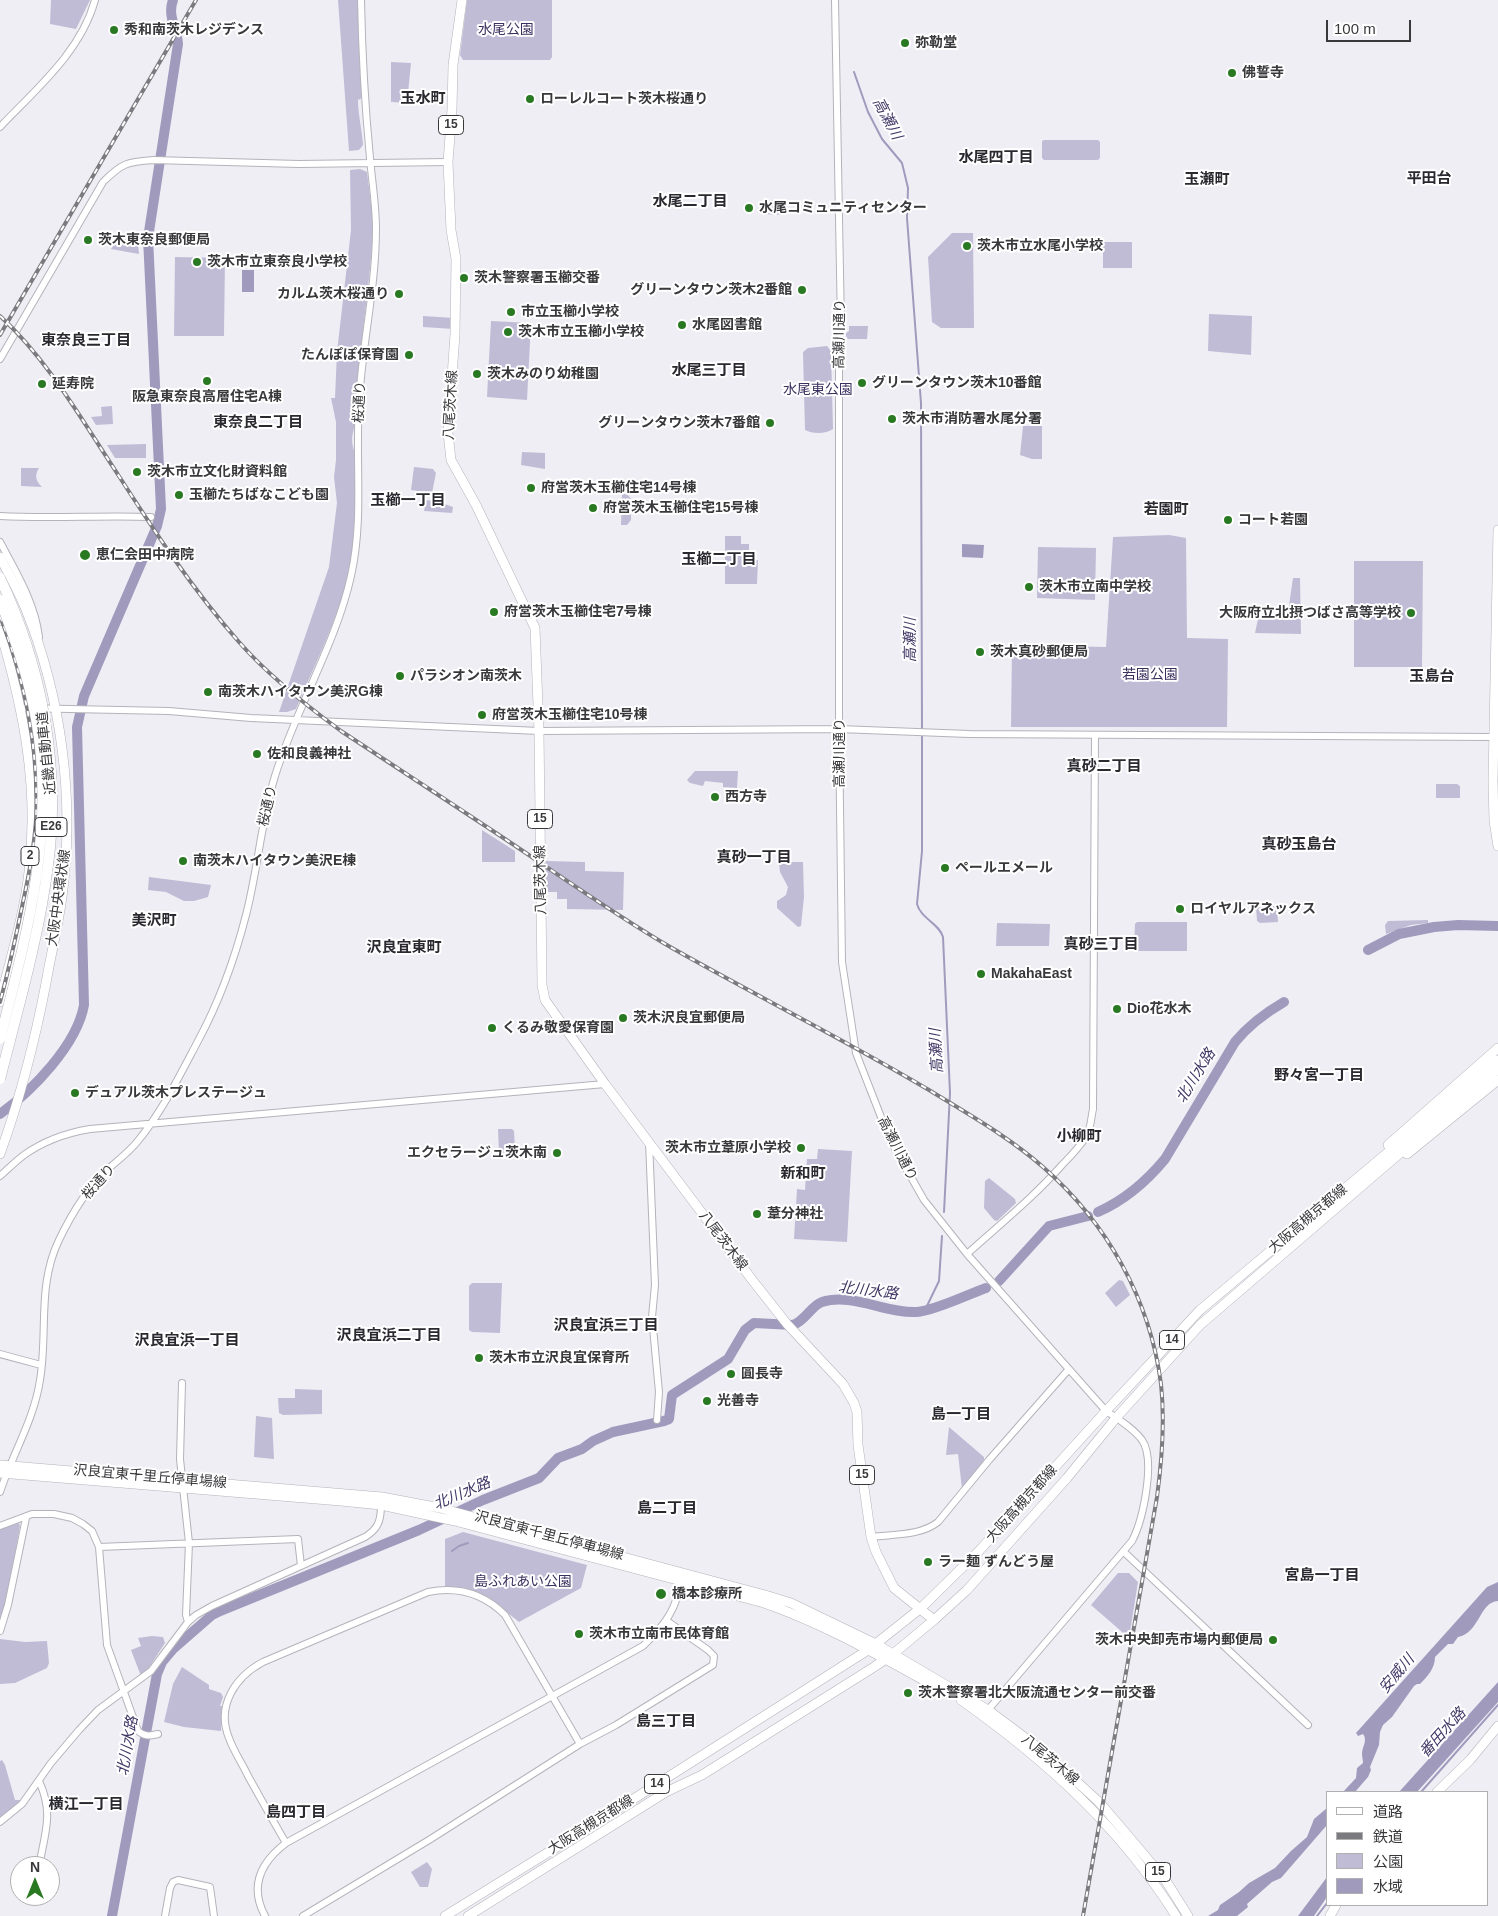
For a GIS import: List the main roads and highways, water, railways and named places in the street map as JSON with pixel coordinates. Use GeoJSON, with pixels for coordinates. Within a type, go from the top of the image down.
{"type":"FeatureCollection","features":[{"type":"Feature","properties":{"kind":"highway","name":"近畿自動車道"},"geometry":{"type":"LineString","coordinates":[[0,578],[20,625],[40,689],[49,746],[52,804],[49,856],[44,892],[0,1079]]}},
{"type":"Feature","properties":{"kind":"highway","name":"近畿自動車道"},"geometry":{"type":"LineString","coordinates":[[0,600],[31,692],[40,747],[43,804],[42,834],[34,893],[0,1040]]}},
{"type":"Feature","properties":{"kind":"main road","name":"八尾茨木線"},"geometry":{"type":"LineString","coordinates":[[462,0],[453,65],[448,162],[451,230],[456,259],[456,334],[448,433],[450,458],[480,512],[535,628],[539,730],[542,985],[545,1000],[605,1084],[789,1326],[843,1384],[854,1402],[857,1412],[858,1445],[871,1536],[878,1557],[894,1588],[934,1620]]}},
{"type":"Feature","properties":{"kind":"main road"},"geometry":{"type":"LineString","coordinates":[[1498,530],[1497,656],[1493,781],[1494,821],[1498,846]]}},
{"type":"Feature","properties":{"kind":"main road","name":"大阪中央環状線"},"geometry":{"type":"LineString","coordinates":[[0,557],[25,607],[41,653],[56,708],[62,739],[67,838],[62,899],[43,1000],[27,1067],[0,1154]]}},
{"type":"Feature","properties":{"kind":"main road","name":"2"},"geometry":{"type":"LineString","coordinates":[[0,630],[21,708],[30,766],[32,837],[25,899],[0,1002]]}},
{"type":"Feature","properties":{"kind":"main road"},"geometry":{"type":"LineString","coordinates":[[1356,1178],[1396,1137],[1498,1048]]}},
{"type":"Feature","properties":{"kind":"main road","name":"大阪高槻京都線"},"geometry":{"type":"LineString","coordinates":[[468,1916],[666,1792],[702,1775],[885,1660],[934,1620],[974,1583],[1116,1418],[1200,1326],[1362,1186],[1498,1060]]}},
{"type":"Feature","properties":{"kind":"main road","name":"大阪高槻京都線"},"geometry":{"type":"LineString","coordinates":[[445,1916],[602,1819],[872,1647],[921,1608],[978,1552],[1200,1310],[1356,1178],[1498,1069]]}},
{"type":"Feature","properties":{"kind":"main road"},"geometry":{"type":"LineString","coordinates":[[1362,1186],[1373,1182],[1498,1080]]}},
{"type":"Feature","properties":{"kind":"main road","name":"沢良宜東千里丘停車場線"},"geometry":{"type":"LineString","coordinates":[[4,1469],[183,1484],[381,1505],[426,1514],[764,1603],[788,1611],[872,1647]]}},
{"type":"Feature","properties":{"kind":"main road","name":"沢良宜東千里丘停車場線"},"geometry":{"type":"LineString","coordinates":[[183,1484],[342,1492],[382,1497],[440,1508],[677,1570],[791,1603],[872,1647]]}},
{"type":"Feature","properties":{"kind":"main road","name":"八尾茨木線"},"geometry":{"type":"LineString","coordinates":[[872,1647],[893,1654],[988,1710],[1043,1751],[1099,1802],[1158,1886],[1176,1916]]}},
{"type":"Feature","properties":{"kind":"main road","name":"八尾茨木線"},"geometry":{"type":"LineString","coordinates":[[872,1647],[885,1660],[962,1700],[1038,1758],[1121,1834],[1166,1881],[1188,1916]]}},
{"type":"Feature","properties":{"kind":"main road"},"geometry":{"type":"LineString","coordinates":[[962,1700],[976,1717]]}},
{"type":"Feature","properties":{"kind":"main road"},"geometry":{"type":"LineString","coordinates":[[1438,1791],[1470,1760],[1498,1726]]}},
{"type":"Feature","properties":{"kind":"main road"},"geometry":{"type":"LineString","coordinates":[[989,1727],[1012,1738]]}},
{"type":"Feature","properties":{"kind":"water"},"geometry":{"type":"Polygon","coordinates":[[[242,270],[254,270],[254,292],[242,292],[242,270]]]}},
{"type":"Feature","properties":{"kind":"water"},"geometry":{"type":"Polygon","coordinates":[[[962,544],[984,545],[983,558],[962,557],[962,544]]]}},
{"type":"Feature","properties":{"kind":"water"},"geometry":{"type":"Polygon","coordinates":[[[1498,1582],[1498,1601],[1487,1606],[1471,1630],[1458,1637],[1453,1644],[1448,1644],[1435,1657],[1434,1665],[1428,1675],[1420,1684],[1414,1686],[1392,1717],[1383,1725],[1380,1732],[1379,1745],[1368,1777],[1356,1791],[1344,1791],[1356,1778],[1357,1768],[1363,1763],[1362,1751],[1365,1741],[1363,1734],[1358,1736],[1356,1733],[1487,1587],[1498,1582]]]}},
{"type":"Feature","properties":{"kind":"water"},"geometry":{"type":"Polygon","coordinates":[[[1498,1682],[1498,1702],[1418,1791],[1400,1791],[1498,1682]]]}},
{"type":"Feature","properties":{"kind":"water"},"geometry":{"type":"Polygon","coordinates":[[[1326,1809],[1326,1826],[1281,1878],[1272,1882],[1247,1904],[1248,1907],[1237,1916],[1208,1916],[1218,1910],[1220,1905],[1249,1883],[1275,1868],[1307,1837],[1314,1819],[1326,1809]]]}},
{"type":"Feature","properties":{"kind":"water"},"geometry":{"type":"Polygon","coordinates":[[[1326,1878],[1326,1898],[1314,1916],[1298,1916],[1326,1878]]]}},
{"type":"Feature","properties":{"kind":"waterway"},"geometry":{"type":"LineString","coordinates":[[0,1114],[26,1093],[63,1051],[80,1020],[84,1005],[77,727],[84,696],[157,526],[161,509],[148,238],[178,44],[171,11],[173,0]]}},
{"type":"Feature","properties":{"kind":"waterway","name":"高瀬川"},"geometry":{"type":"LineString","coordinates":[[854,72],[868,112],[882,139],[902,163],[908,188],[907,218],[921,403],[922,730]]}},
{"type":"Feature","properties":{"kind":"waterway","name":"高瀬川"},"geometry":{"type":"LineString","coordinates":[[922,735],[922,851],[917,904],[922,914],[938,928],[943,937],[950,1093],[944,1212]]}},
{"type":"Feature","properties":{"kind":"waterway","name":"北川水路"},"geometry":{"type":"LineString","coordinates":[[1368,950],[1399,934],[1434,927],[1458,925],[1498,926]]}},
{"type":"Feature","properties":{"kind":"waterway","name":"北川水路"},"geometry":{"type":"LineString","coordinates":[[1098,1212],[1126,1196],[1143,1183],[1158,1167],[1165,1159],[1235,1042],[1258,1020],[1284,1002]]}},
{"type":"Feature","properties":{"kind":"waterway","name":"北川水路"},"geometry":{"type":"LineString","coordinates":[[999,1281],[1049,1226],[1088,1216]]}},
{"type":"Feature","properties":{"kind":"waterway","name":"高瀬川"},"geometry":{"type":"LineString","coordinates":[[925,1310],[939,1281],[942,1236]]}},
{"type":"Feature","properties":{"kind":"waterway","name":"北川水路"},"geometry":{"type":"LineString","coordinates":[[112,1916],[157,1674],[162,1662],[173,1649],[212,1615],[419,1530],[483,1500],[539,1478],[558,1458],[582,1449],[593,1441],[613,1432],[669,1419],[672,1395],[728,1359],[745,1330],[754,1323],[793,1325],[818,1304],[833,1300],[857,1301],[905,1312],[924,1311],[942,1306],[986,1288]]}},
{"type":"Feature","properties":{"kind":"waterway"},"geometry":{"type":"LineString","coordinates":[[452,1551],[468,1543]]}},
{"type":"Feature","properties":{"kind":"waterway"},"geometry":{"type":"LineString","coordinates":[[1422,1791],[1498,1705]]}},
{"type":"Feature","properties":{"kind":"waterway"},"geometry":{"type":"LineString","coordinates":[[1317,1916],[1326,1904]]}},
{"type":"Feature","properties":{"kind":"railway"},"geometry":{"type":"LineString","coordinates":[[0,335],[196,0]]}},
{"type":"Feature","properties":{"kind":"railway"},"geometry":{"type":"LineString","coordinates":[[0,316],[33,351],[62,389],[159,536],[205,601],[250,654],[288,689],[341,731],[650,935],[897,1072],[1002,1136],[1030,1156],[1066,1189],[1106,1238],[1136,1293],[1147,1322],[1161,1384],[1163,1412],[1157,1497],[1083,1916]]}},
{"type":"Feature","properties":{"kind":"railway"},"geometry":{"type":"LineString","coordinates":[[0,616],[17,665],[23,690],[33,742],[36,794],[33,851],[0,1002]]}},
{"type":"Feature","properties":{"kind":"place","name":"秀和南茨木レジデンス"},"geometry":{"type":"Point","coordinates":[114,30]}},
{"type":"Feature","properties":{"kind":"place","name":"弥勒堂"},"geometry":{"type":"Point","coordinates":[905,43]}},
{"type":"Feature","properties":{"kind":"place","name":"佛誓寺"},"geometry":{"type":"Point","coordinates":[1232,73]}},
{"type":"Feature","properties":{"kind":"place","name":"ローレルコート茨木桜通り"},"geometry":{"type":"Point","coordinates":[530,99]}},
{"type":"Feature","properties":{"kind":"place","name":"水尾コミュニティセンター"},"geometry":{"type":"Point","coordinates":[749,208]}},
{"type":"Feature","properties":{"kind":"place","name":"茨木東奈良郵便局"},"geometry":{"type":"Point","coordinates":[88,240]}},
{"type":"Feature","properties":{"kind":"place","name":"茨木市立水尾小学校"},"geometry":{"type":"Point","coordinates":[967,246]}},
{"type":"Feature","properties":{"kind":"place","name":"茨木市立東奈良小学校"},"geometry":{"type":"Point","coordinates":[197,262]}},
{"type":"Feature","properties":{"kind":"place","name":"茨木警察署玉櫛交番"},"geometry":{"type":"Point","coordinates":[464,278]}},
{"type":"Feature","properties":{"kind":"place","name":"グリーンタウン茨木2番館"},"geometry":{"type":"Point","coordinates":[802,290]}},
{"type":"Feature","properties":{"kind":"place","name":"カルム茨木桜通り"},"geometry":{"type":"Point","coordinates":[399,294]}},
{"type":"Feature","properties":{"kind":"place","name":"市立玉櫛小学校"},"geometry":{"type":"Point","coordinates":[511,312]}},
{"type":"Feature","properties":{"kind":"place","name":"水尾図書館"},"geometry":{"type":"Point","coordinates":[682,325]}},
{"type":"Feature","properties":{"kind":"place","name":"茨木市立玉櫛小学校"},"geometry":{"type":"Point","coordinates":[508,332]}},
{"type":"Feature","properties":{"kind":"place","name":"たんぽぽ保育園"},"geometry":{"type":"Point","coordinates":[409,355]}},
{"type":"Feature","properties":{"kind":"place","name":"茨木みのり幼稚園"},"geometry":{"type":"Point","coordinates":[477,374]}},
{"type":"Feature","properties":{"kind":"place","name":"阪急東奈良高層住宅A棟"},"geometry":{"type":"Point","coordinates":[207,381]}},
{"type":"Feature","properties":{"kind":"place","name":"グリーンタウン茨木10番館"},"geometry":{"type":"Point","coordinates":[862,383]}},
{"type":"Feature","properties":{"kind":"place","name":"延寿院"},"geometry":{"type":"Point","coordinates":[42,384]}},
{"type":"Feature","properties":{"kind":"place","name":"茨木市消防署水尾分署"},"geometry":{"type":"Point","coordinates":[892,419]}},
{"type":"Feature","properties":{"kind":"place","name":"グリーンタウン茨木7番館"},"geometry":{"type":"Point","coordinates":[770,423]}},
{"type":"Feature","properties":{"kind":"place","name":"茨木市立文化財資料館"},"geometry":{"type":"Point","coordinates":[137,472]}},
{"type":"Feature","properties":{"kind":"place","name":"府営茨木玉櫛住宅14号棟"},"geometry":{"type":"Point","coordinates":[531,488]}},
{"type":"Feature","properties":{"kind":"place","name":"玉櫛たちばなこども園"},"geometry":{"type":"Point","coordinates":[179,495]}},
{"type":"Feature","properties":{"kind":"place","name":"府営茨木玉櫛住宅15号棟"},"geometry":{"type":"Point","coordinates":[593,508]}},
{"type":"Feature","properties":{"kind":"place","name":"コート若園"},"geometry":{"type":"Point","coordinates":[1228,520]}},
{"type":"Feature","properties":{"kind":"place","name":"恵仁会田中病院"},"geometry":{"type":"Point","coordinates":[85,555]}},
{"type":"Feature","properties":{"kind":"place","name":"茨木市立南中学校"},"geometry":{"type":"Point","coordinates":[1029,587]}},
{"type":"Feature","properties":{"kind":"place","name":"府営茨木玉櫛住宅7号棟"},"geometry":{"type":"Point","coordinates":[494,612]}},
{"type":"Feature","properties":{"kind":"place","name":"大阪府立北摂つばさ高等学校"},"geometry":{"type":"Point","coordinates":[1411,613]}},
{"type":"Feature","properties":{"kind":"place","name":"茨木真砂郵便局"},"geometry":{"type":"Point","coordinates":[980,652]}},
{"type":"Feature","properties":{"kind":"place","name":"パラシオン南茨木"},"geometry":{"type":"Point","coordinates":[400,676]}},
{"type":"Feature","properties":{"kind":"place","name":"南茨木ハイタウン美沢G棟"},"geometry":{"type":"Point","coordinates":[208,692]}},
{"type":"Feature","properties":{"kind":"place","name":"府営茨木玉櫛住宅10号棟"},"geometry":{"type":"Point","coordinates":[482,715]}},
{"type":"Feature","properties":{"kind":"place","name":"佐和良義神社"},"geometry":{"type":"Point","coordinates":[257,754]}},
{"type":"Feature","properties":{"kind":"place","name":"西方寺"},"geometry":{"type":"Point","coordinates":[715,797]}},
{"type":"Feature","properties":{"kind":"place","name":"南茨木ハイタウン美沢E棟"},"geometry":{"type":"Point","coordinates":[183,861]}},
{"type":"Feature","properties":{"kind":"place","name":"ペールエメール"},"geometry":{"type":"Point","coordinates":[945,868]}},
{"type":"Feature","properties":{"kind":"place","name":"ロイヤルアネックス"},"geometry":{"type":"Point","coordinates":[1180,909]}},
{"type":"Feature","properties":{"kind":"place","name":"MakahaEast"},"geometry":{"type":"Point","coordinates":[981,974]}},
{"type":"Feature","properties":{"kind":"place","name":"Dio花水木"},"geometry":{"type":"Point","coordinates":[1117,1009]}},
{"type":"Feature","properties":{"kind":"place","name":"茨木沢良宜郵便局"},"geometry":{"type":"Point","coordinates":[623,1018]}},
{"type":"Feature","properties":{"kind":"place","name":"くるみ敬愛保育園"},"geometry":{"type":"Point","coordinates":[492,1028]}},
{"type":"Feature","properties":{"kind":"place","name":"デュアル茨木プレステージュ"},"geometry":{"type":"Point","coordinates":[75,1093]}},
{"type":"Feature","properties":{"kind":"place","name":"茨木市立葦原小学校"},"geometry":{"type":"Point","coordinates":[801,1148]}},
{"type":"Feature","properties":{"kind":"place","name":"エクセラージュ茨木南"},"geometry":{"type":"Point","coordinates":[557,1153]}},
{"type":"Feature","properties":{"kind":"place","name":"葦分神社"},"geometry":{"type":"Point","coordinates":[757,1214]}},
{"type":"Feature","properties":{"kind":"place","name":"茨木市立沢良宜保育所"},"geometry":{"type":"Point","coordinates":[479,1358]}},
{"type":"Feature","properties":{"kind":"place","name":"圓長寺"},"geometry":{"type":"Point","coordinates":[731,1374]}},
{"type":"Feature","properties":{"kind":"place","name":"光善寺"},"geometry":{"type":"Point","coordinates":[707,1401]}},
{"type":"Feature","properties":{"kind":"place","name":"ラー麺 ずんどう屋"},"geometry":{"type":"Point","coordinates":[928,1562]}},
{"type":"Feature","properties":{"kind":"place","name":"橋本診療所"},"geometry":{"type":"Point","coordinates":[661,1594]}},
{"type":"Feature","properties":{"kind":"place","name":"茨木市立南市民体育館"},"geometry":{"type":"Point","coordinates":[579,1634]}},
{"type":"Feature","properties":{"kind":"place","name":"茨木中央卸売市場内郵便局"},"geometry":{"type":"Point","coordinates":[1273,1640]}},
{"type":"Feature","properties":{"kind":"place","name":"茨木警察署北大阪流通センター前交番"},"geometry":{"type":"Point","coordinates":[908,1693]}},
{"type":"Feature","properties":{"kind":"district","name":"玉水町"},"geometry":{"type":"Point","coordinates":[423,99]}},
{"type":"Feature","properties":{"kind":"district","name":"水尾四丁目"},"geometry":{"type":"Point","coordinates":[996,158]}},
{"type":"Feature","properties":{"kind":"district","name":"平田台"},"geometry":{"type":"Point","coordinates":[1429,179]}},
{"type":"Feature","properties":{"kind":"district","name":"玉瀬町"},"geometry":{"type":"Point","coordinates":[1207,180]}},
{"type":"Feature","properties":{"kind":"district","name":"水尾二丁目"},"geometry":{"type":"Point","coordinates":[690,202]}},
{"type":"Feature","properties":{"kind":"district","name":"東奈良三丁目"},"geometry":{"type":"Point","coordinates":[86,341]}},
{"type":"Feature","properties":{"kind":"district","name":"水尾三丁目"},"geometry":{"type":"Point","coordinates":[709,371]}},
{"type":"Feature","properties":{"kind":"district","name":"東奈良二丁目"},"geometry":{"type":"Point","coordinates":[258,423]}},
{"type":"Feature","properties":{"kind":"district","name":"玉櫛一丁目"},"geometry":{"type":"Point","coordinates":[408,501]}},
{"type":"Feature","properties":{"kind":"district","name":"若園町"},"geometry":{"type":"Point","coordinates":[1166,510]}},
{"type":"Feature","properties":{"kind":"district","name":"玉櫛二丁目"},"geometry":{"type":"Point","coordinates":[719,560]}},
{"type":"Feature","properties":{"kind":"district","name":"玉島台"},"geometry":{"type":"Point","coordinates":[1432,677]}},
{"type":"Feature","properties":{"kind":"district","name":"真砂二丁目"},"geometry":{"type":"Point","coordinates":[1104,767]}},
{"type":"Feature","properties":{"kind":"district","name":"真砂玉島台"},"geometry":{"type":"Point","coordinates":[1299,845]}},
{"type":"Feature","properties":{"kind":"district","name":"真砂一丁目"},"geometry":{"type":"Point","coordinates":[754,858]}},
{"type":"Feature","properties":{"kind":"district","name":"美沢町"},"geometry":{"type":"Point","coordinates":[154,921]}},
{"type":"Feature","properties":{"kind":"district","name":"真砂三丁目"},"geometry":{"type":"Point","coordinates":[1101,945]}},
{"type":"Feature","properties":{"kind":"district","name":"沢良宜東町"},"geometry":{"type":"Point","coordinates":[404,948]}},
{"type":"Feature","properties":{"kind":"district","name":"野々宮一丁目"},"geometry":{"type":"Point","coordinates":[1319,1076]}},
{"type":"Feature","properties":{"kind":"district","name":"小柳町"},"geometry":{"type":"Point","coordinates":[1079,1137]}},
{"type":"Feature","properties":{"kind":"district","name":"新和町"},"geometry":{"type":"Point","coordinates":[803,1174]}},
{"type":"Feature","properties":{"kind":"district","name":"沢良宜浜三丁目"},"geometry":{"type":"Point","coordinates":[606,1326]}},
{"type":"Feature","properties":{"kind":"district","name":"沢良宜浜二丁目"},"geometry":{"type":"Point","coordinates":[389,1336]}},
{"type":"Feature","properties":{"kind":"district","name":"沢良宜浜一丁目"},"geometry":{"type":"Point","coordinates":[187,1341]}},
{"type":"Feature","properties":{"kind":"district","name":"島一丁目"},"geometry":{"type":"Point","coordinates":[961,1415]}},
{"type":"Feature","properties":{"kind":"district","name":"島二丁目"},"geometry":{"type":"Point","coordinates":[667,1509]}},
{"type":"Feature","properties":{"kind":"district","name":"宮島一丁目"},"geometry":{"type":"Point","coordinates":[1322,1576]}},
{"type":"Feature","properties":{"kind":"district","name":"島三丁目"},"geometry":{"type":"Point","coordinates":[666,1722]}},
{"type":"Feature","properties":{"kind":"district","name":"横江一丁目"},"geometry":{"type":"Point","coordinates":[86,1805]}},
{"type":"Feature","properties":{"kind":"district","name":"島四丁目"},"geometry":{"type":"Point","coordinates":[296,1813]}},
{"type":"Feature","properties":{"kind":"park label","name":"水尾公園"},"geometry":{"type":"Point","coordinates":[506,30]}},
{"type":"Feature","properties":{"kind":"park label","name":"水尾東公園"},"geometry":{"type":"Point","coordinates":[818,390]}},
{"type":"Feature","properties":{"kind":"park label","name":"若園公園"},"geometry":{"type":"Point","coordinates":[1150,675]}},
{"type":"Feature","properties":{"kind":"park label","name":"島ふれあい公園"},"geometry":{"type":"Point","coordinates":[523,1582]}},
{"type":"Feature","properties":{"kind":"water label","name":"安威川"},"geometry":{"type":"Point","coordinates":[1397,1674]}},
{"type":"Feature","properties":{"kind":"water label","name":"番田水路"},"geometry":{"type":"Point","coordinates":[1443,1733]}}]}
